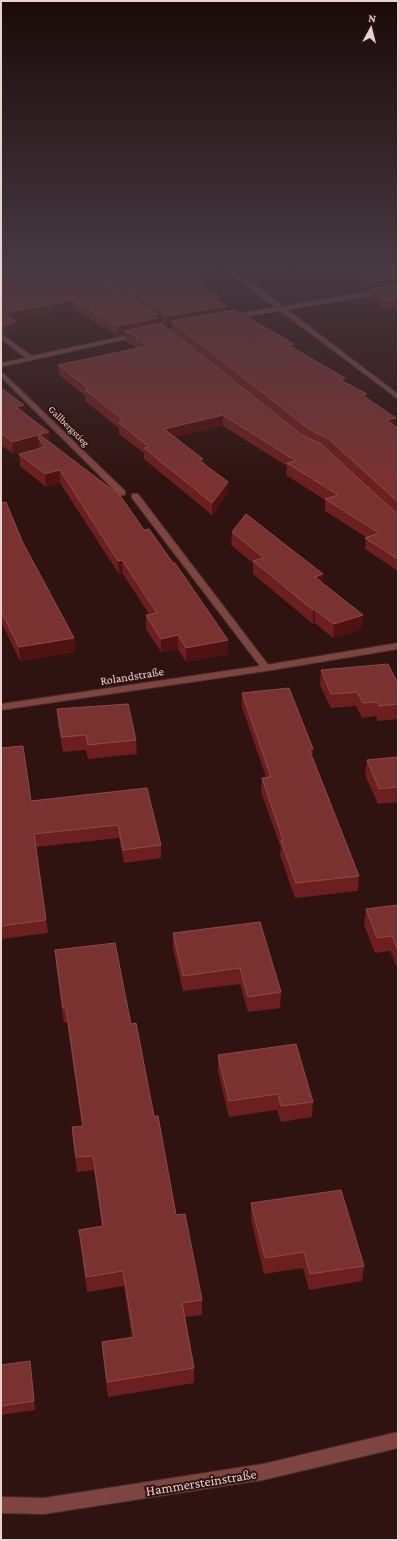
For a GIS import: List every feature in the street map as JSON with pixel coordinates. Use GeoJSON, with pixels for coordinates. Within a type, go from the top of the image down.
{"type":"FeatureCollection","features":[{"type":"Feature","properties":{"kind":"street"},"geometry":{"type":"LineString","coordinates":[[2,337],[32,359]]}},
{"type":"Feature","properties":{"kind":"street"},"geometry":{"type":"LineString","coordinates":[[1,365],[128,337]]}},
{"type":"Feature","properties":{"kind":"street"},"geometry":{"type":"LineString","coordinates":[[318,337],[398,397]]}},
{"type":"Feature","properties":{"kind":"street","name":"Gallbergstieg"},"geometry":{"type":"LineString","coordinates":[[1,373],[122,493]]}},
{"type":"Feature","properties":{"kind":"street"},"geometry":{"type":"LineString","coordinates":[[135,496],[266,668]]}},
{"type":"Feature","properties":{"kind":"street","name":"Rolandstraße"},"geometry":{"type":"LineString","coordinates":[[1,707],[266,668],[398,646]]}},
{"type":"Feature","properties":{"kind":"street","name":"Hammersteinstraße"},"geometry":{"type":"LineString","coordinates":[[1,1505],[44,1506],[263,1472],[398,1440]]}},
{"type":"Feature","properties":{"kind":"building"},"geometry":{"type":"Polygon","coordinates":[[[136,337],[179,337],[302,435],[321,444],[395,512],[398,512],[398,559],[365,538],[379,533],[325,499],[338,495],[287,463],[296,461],[223,415],[164,429],[203,459],[199,460],[228,482],[212,503],[144,448],[149,447],[119,423],[122,419],[85,390],[89,389],[58,365],[148,346],[136,339],[138,338],[136,337]]]}},
{"type":"Feature","properties":{"kind":"building"},"geometry":{"type":"Polygon","coordinates":[[[191,337],[282,337],[294,344],[288,345],[345,378],[340,380],[367,394],[362,395],[396,418],[386,420],[398,428],[398,502],[330,440],[309,429],[191,337]]]}},
{"type":"Feature","properties":{"kind":"building"},"geometry":{"type":"Polygon","coordinates":[[[1,388],[24,405],[16,407],[49,432],[12,442],[1,433],[1,388]]]}},
{"type":"Feature","properties":{"kind":"building"},"geometry":{"type":"Polygon","coordinates":[[[40,435],[114,491],[117,491],[144,530],[149,529],[173,563],[175,563],[228,640],[186,648],[178,635],[161,639],[146,615],[157,613],[122,560],[118,561],[60,470],[45,474],[19,454],[45,447],[38,437],[40,435]]]}},
{"type":"Feature","properties":{"kind":"building"},"geometry":{"type":"Polygon","coordinates":[[[6,502],[22,541],[74,638],[19,647],[1,611],[1,503],[6,502]]]}},
{"type":"Feature","properties":{"kind":"building"},"geometry":{"type":"Polygon","coordinates":[[[246,514],[323,574],[315,577],[363,615],[334,624],[313,610],[253,561],[264,558],[232,532],[246,514]]]}},
{"type":"Feature","properties":{"kind":"building"},"geometry":{"type":"Polygon","coordinates":[[[388,664],[398,684],[398,704],[379,706],[377,702],[363,703],[357,692],[331,694],[321,670],[388,664]]]}},
{"type":"Feature","properties":{"kind":"building"},"geometry":{"type":"Polygon","coordinates":[[[289,688],[313,749],[309,749],[359,876],[296,883],[281,841],[283,840],[262,778],[271,777],[242,693],[289,688]]]}},
{"type":"Feature","properties":{"kind":"building"},"geometry":{"type":"Polygon","coordinates":[[[128,704],[136,740],[88,745],[86,735],[62,737],[57,709],[128,704]]]}},
{"type":"Feature","properties":{"kind":"building"},"geometry":{"type":"Polygon","coordinates":[[[23,746],[31,801],[147,788],[161,845],[123,850],[118,825],[34,834],[46,920],[1,926],[1,748],[23,746]]]}},
{"type":"Feature","properties":{"kind":"building"},"geometry":{"type":"Polygon","coordinates":[[[398,757],[398,787],[379,789],[367,760],[398,757]]]}},
{"type":"Feature","properties":{"kind":"building"},"geometry":{"type":"Polygon","coordinates":[[[398,905],[398,950],[392,936],[377,938],[366,909],[398,905]]]}},
{"type":"Feature","properties":{"kind":"building"},"geometry":{"type":"Polygon","coordinates":[[[260,922],[281,992],[248,997],[240,968],[183,976],[173,933],[260,922]]]}},
{"type":"Feature","properties":{"kind":"building"},"geometry":{"type":"Polygon","coordinates":[[[115,943],[131,1024],[136,1023],[154,1116],[158,1116],[176,1215],[185,1214],[202,1300],[182,1303],[194,1368],[107,1382],[102,1342],[134,1337],[123,1271],[86,1277],[79,1230],[103,1226],[93,1156],[76,1157],[72,1127],[83,1126],[66,1008],[63,1008],[55,950],[115,943]]]}},
{"type":"Feature","properties":{"kind":"building"},"geometry":{"type":"Polygon","coordinates":[[[296,1044],[313,1102],[281,1106],[278,1094],[229,1101],[218,1055],[296,1044]]]}},
{"type":"Feature","properties":{"kind":"building"},"geometry":{"type":"Polygon","coordinates":[[[341,1190],[364,1266],[310,1274],[304,1252],[265,1258],[251,1203],[341,1190]]]}},
{"type":"Feature","properties":{"kind":"building"},"geometry":{"type":"Polygon","coordinates":[[[30,1361],[34,1401],[1,1406],[1,1365],[30,1361]]]}}]}
